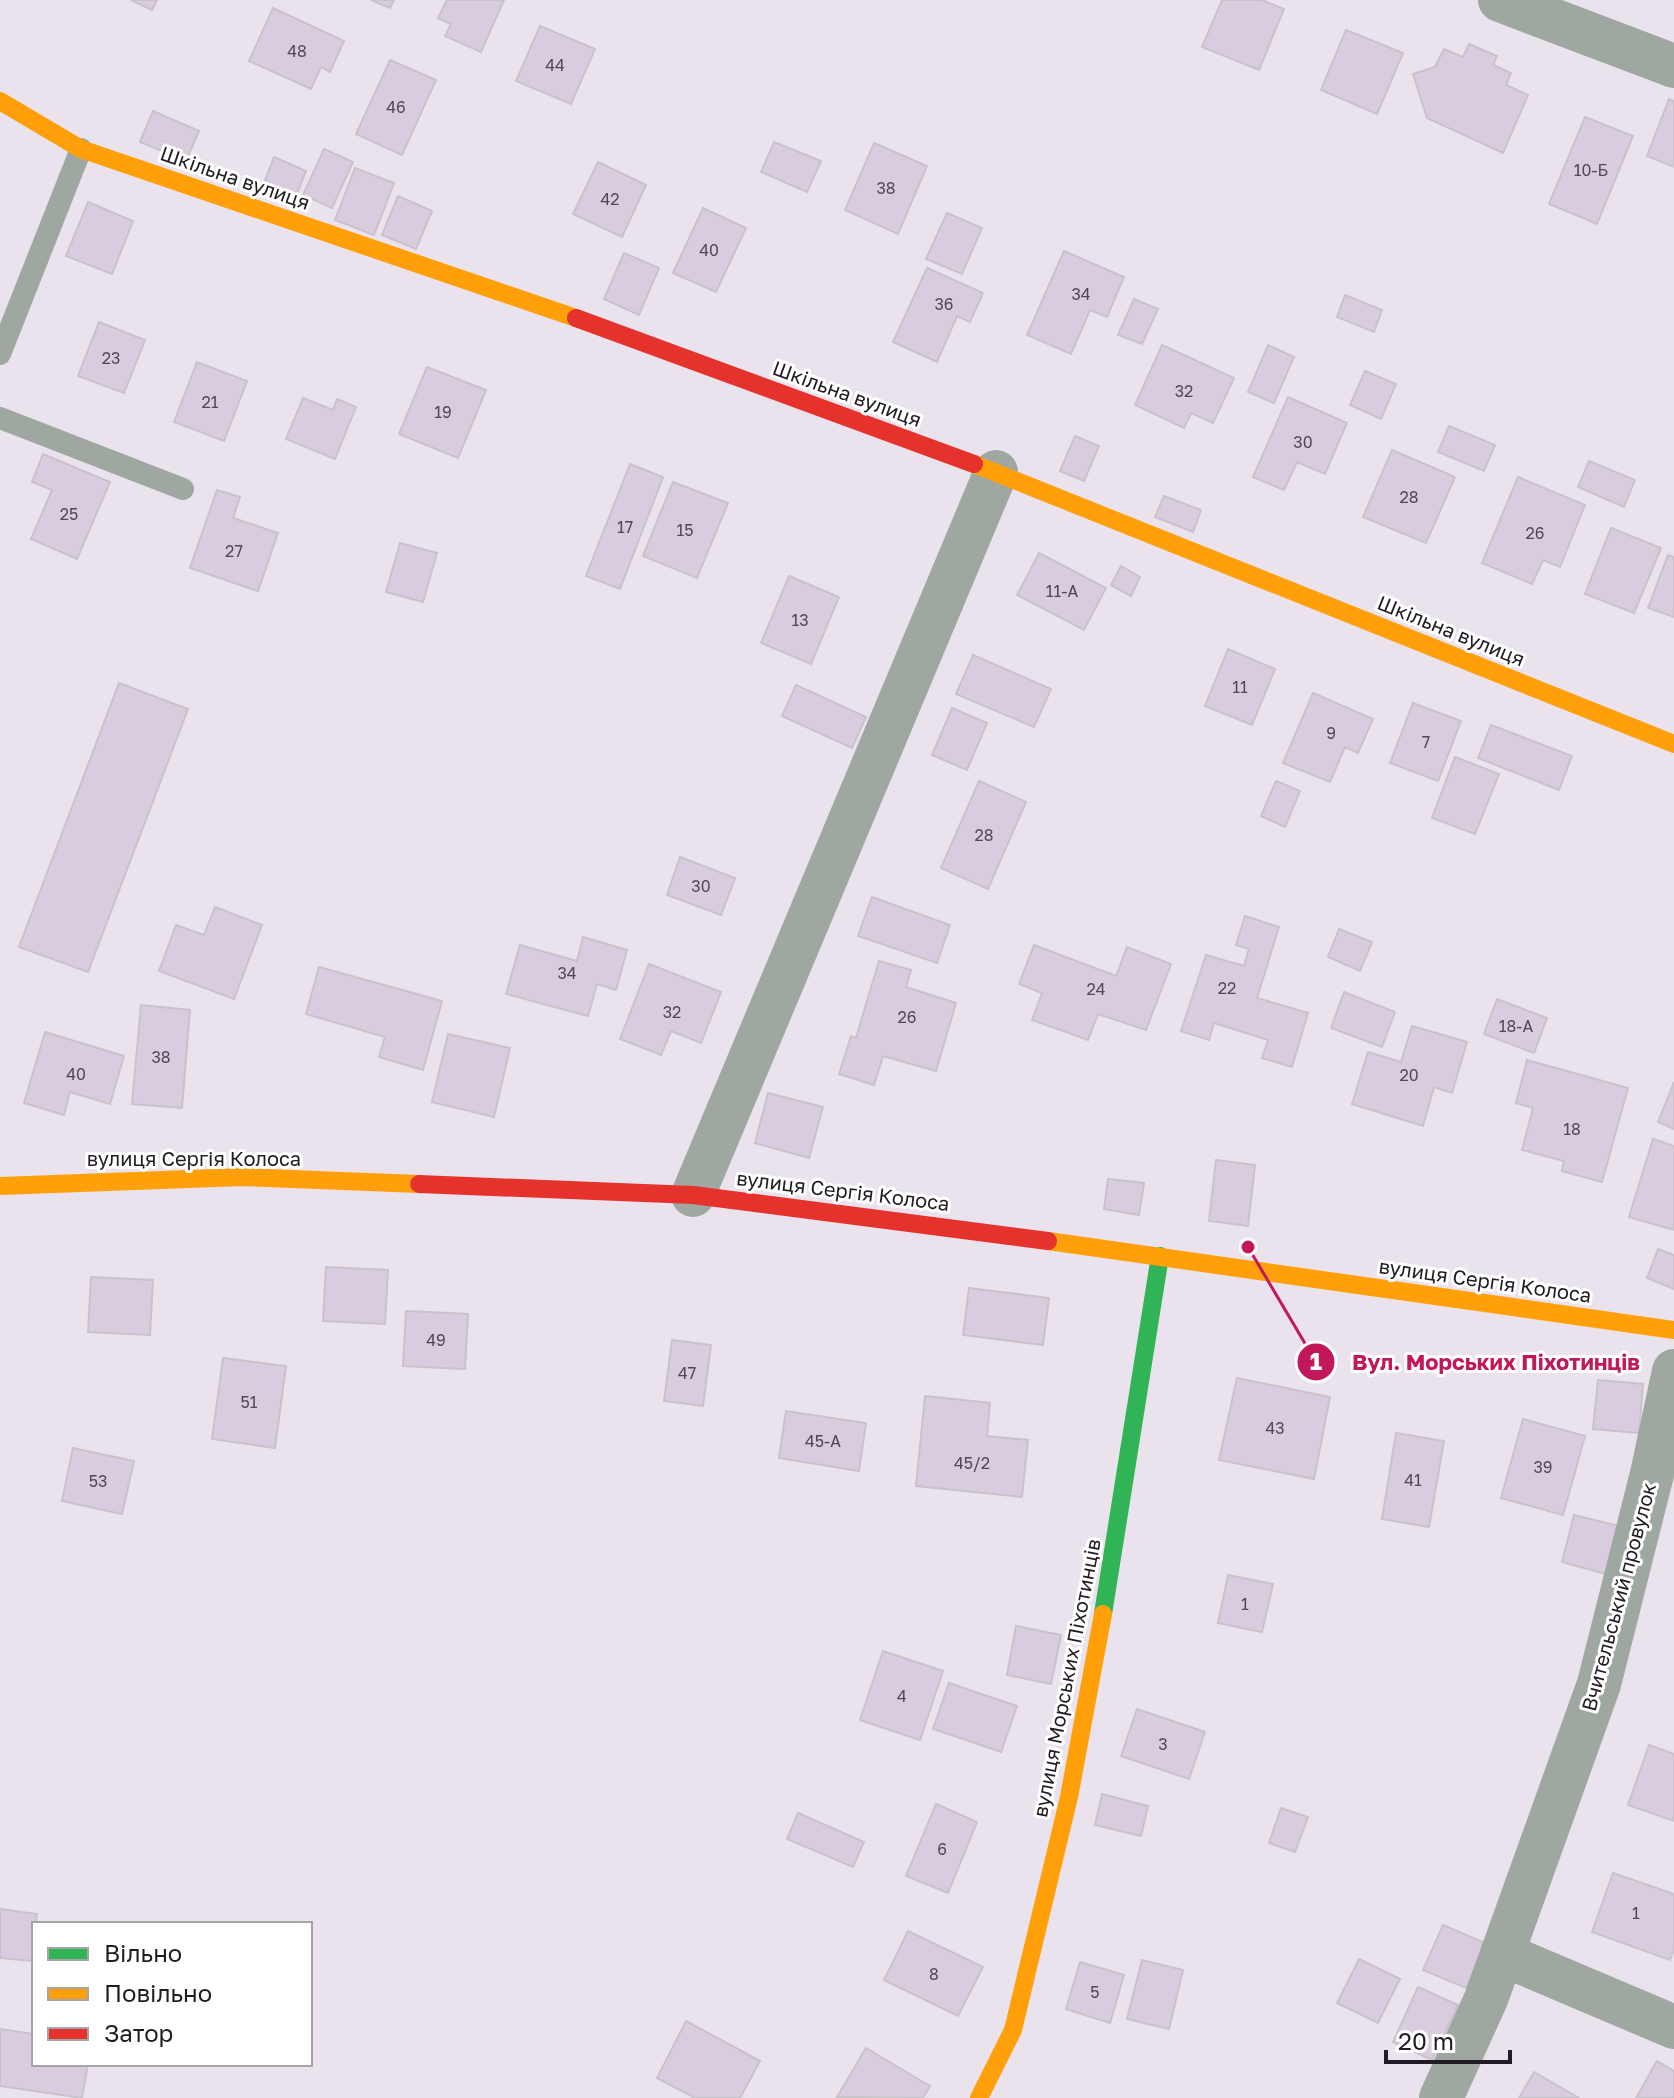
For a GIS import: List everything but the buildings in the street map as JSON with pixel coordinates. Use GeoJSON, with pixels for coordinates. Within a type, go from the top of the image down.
{"type":"FeatureCollection","features":[{"type":"Feature","properties":{"kind":"street"},"geometry":{"type":"LineString","coordinates":[[1500,0],[1674,66]]}},
{"type":"Feature","properties":{"kind":"street","name":"Шкільна вулиця"},"geometry":{"type":"LineString","coordinates":[[0,101],[81,149],[556,311],[996,472],[1674,744]]}},
{"type":"Feature","properties":{"kind":"street"},"geometry":{"type":"LineString","coordinates":[[693,1195],[996,472]]}},
{"type":"Feature","properties":{"kind":"street","name":"вулиця Сергія Колоса"},"geometry":{"type":"LineString","coordinates":[[0,1186],[243,1177],[693,1195],[1160,1256],[1674,1330]]}},
{"type":"Feature","properties":{"kind":"street","name":"вулиця Морських Піхотинців"},"geometry":{"type":"LineString","coordinates":[[979,2098],[1013,2030],[1069,1797],[1114,1553],[1160,1256]]}},
{"type":"Feature","properties":{"kind":"street","name":"Вчительський провулок"},"geometry":{"type":"LineString","coordinates":[[1441,2098],[1486,1999],[1599,1684],[1652,1474],[1674,1371]]}},
{"type":"Feature","properties":{"kind":"street"},"geometry":{"type":"LineString","coordinates":[[1502,1954],[1674,2027]]}},
{"type":"Feature","properties":{"kind":"lane"},"geometry":{"type":"LineString","coordinates":[[0,354],[81,149]]}},
{"type":"Feature","properties":{"kind":"lane"},"geometry":{"type":"LineString","coordinates":[[0,418],[183,489]]}},
{"type":"Feature","properties":{"kind":"traffic: fast"},"geometry":{"type":"LineString","coordinates":[[1103,1614],[1160,1256]]}},
{"type":"Feature","properties":{"kind":"traffic: slow"},"geometry":{"type":"LineString","coordinates":[[0,101],[81,149],[576,318]]}},
{"type":"Feature","properties":{"kind":"traffic: slow"},"geometry":{"type":"LineString","coordinates":[[974,464],[1674,744]]}},
{"type":"Feature","properties":{"kind":"traffic: slow"},"geometry":{"type":"LineString","coordinates":[[0,1186],[243,1177],[419,1184]]}},
{"type":"Feature","properties":{"kind":"traffic: slow"},"geometry":{"type":"LineString","coordinates":[[1048,1241],[1674,1330]]}},
{"type":"Feature","properties":{"kind":"traffic: slow"},"geometry":{"type":"LineString","coordinates":[[979,2098],[1013,2030],[1069,1797],[1103,1614]]}},
{"type":"Feature","properties":{"kind":"traffic: jam"},"geometry":{"type":"LineString","coordinates":[[576,318],[974,464]]}},
{"type":"Feature","properties":{"kind":"traffic: jam"},"geometry":{"type":"LineString","coordinates":[[419,1184],[693,1195],[1048,1241]]}},
{"type":"Feature","properties":{"kind":"place","name":"Вул. Морських Піхотинців"},"geometry":{"type":"Point","coordinates":[1248,1247]}}]}
